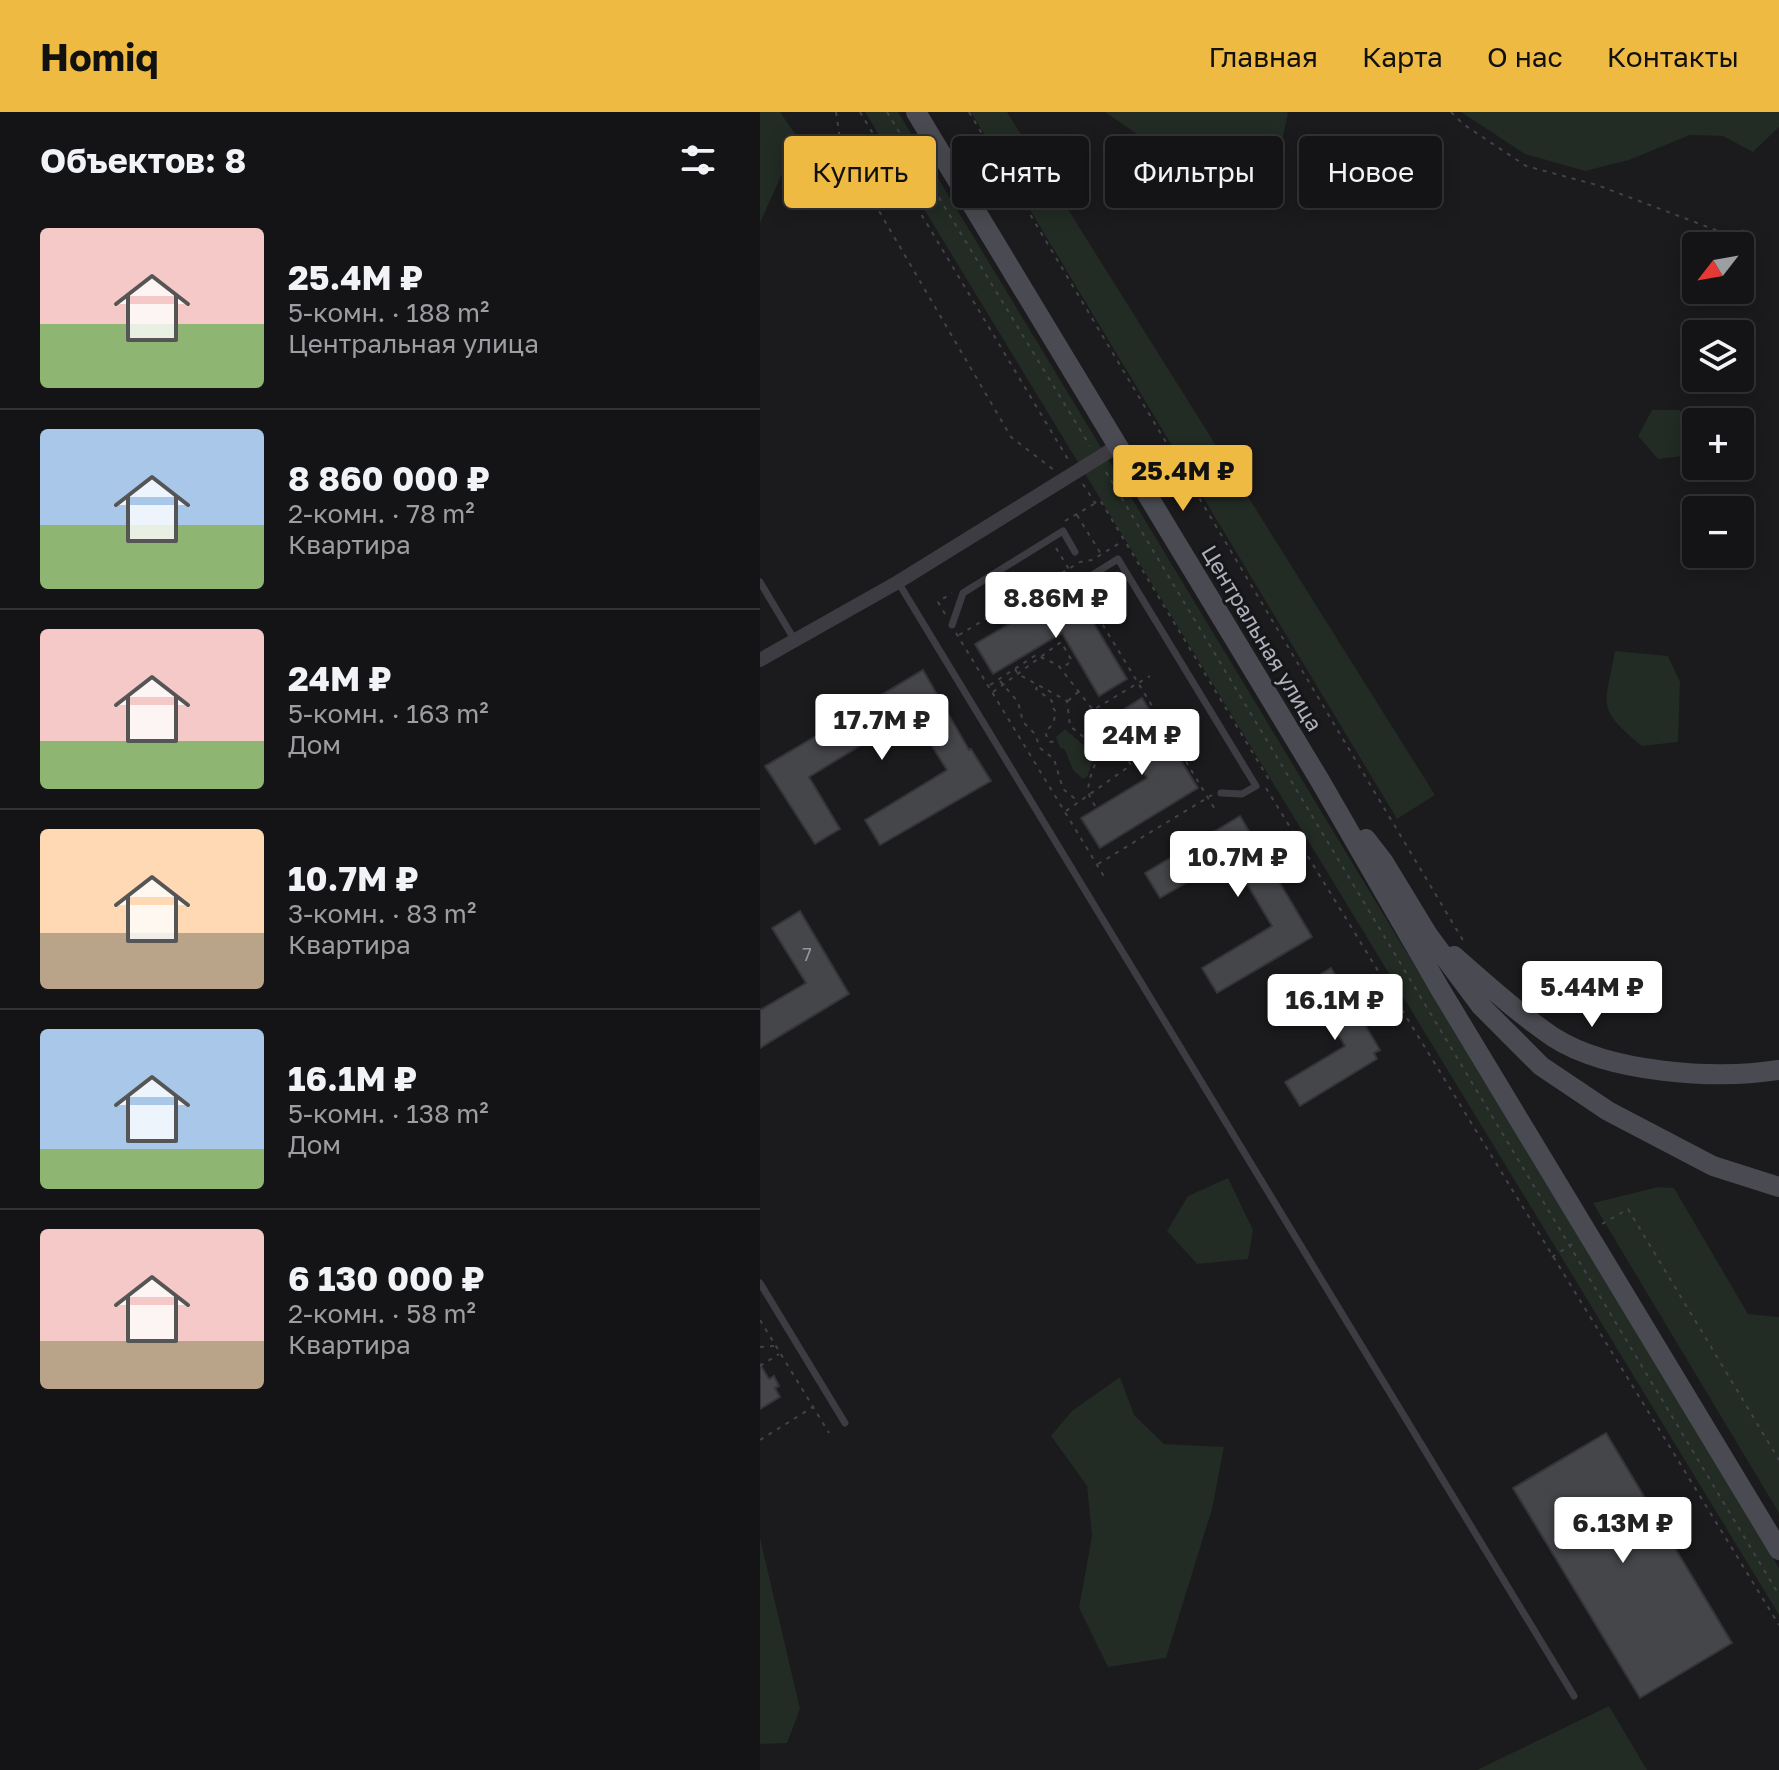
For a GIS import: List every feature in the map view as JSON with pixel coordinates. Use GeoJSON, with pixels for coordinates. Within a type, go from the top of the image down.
{"type":"FeatureCollection","features":[{"type":"Feature","properties":{"kind":"main road","name":"Центральная улица"},"geometry":{"type":"LineString","coordinates":[[916,112],[1319,779]]}},
{"type":"Feature","properties":{"kind":"main road"},"geometry":{"type":"LineString","coordinates":[[1319,779],[1383,861],[1428,935],[1481,1006],[1541,1066],[1608,1111],[1713,1166],[1779,1187]]}},
{"type":"Feature","properties":{"kind":"main road"},"geometry":{"type":"LineString","coordinates":[[1319,779],[1440,989],[1779,1550]]}},
{"type":"Feature","properties":{"kind":"main road"},"geometry":{"type":"LineString","coordinates":[[1428,935],[1556,1039],[1616,1063],[1687,1072],[1757,1073],[1779,1070]]}},
{"type":"Feature","properties":{"kind":"street"},"geometry":{"type":"LineString","coordinates":[[760,660],[898,582],[1116,447]]}},
{"type":"Feature","properties":{"kind":"lane"},"geometry":{"type":"LineString","coordinates":[[952,625],[963,593],[1063,531],[1075,552]]}},
{"type":"Feature","properties":{"kind":"lane"},"geometry":{"type":"LineString","coordinates":[[1089,577],[1118,559],[1256,786],[1242,794],[1220,792]]}},
{"type":"Feature","properties":{"kind":"lane"},"geometry":{"type":"LineString","coordinates":[[760,582],[794,639]]}},
{"type":"Feature","properties":{"kind":"lane"},"geometry":{"type":"LineString","coordinates":[[898,582],[1574,1696]]}},
{"type":"Feature","properties":{"kind":"lane"},"geometry":{"type":"LineString","coordinates":[[760,604],[770,598]]}},
{"type":"Feature","properties":{"kind":"lane"},"geometry":{"type":"LineString","coordinates":[[760,1283],[845,1423]]}},
{"type":"Feature","properties":{"kind":"path"},"geometry":{"type":"LineString","coordinates":[[836,112],[841,146],[1011,437],[1070,474]]}},
{"type":"Feature","properties":{"kind":"path"},"geometry":{"type":"LineString","coordinates":[[860,112],[1070,474],[1095,503],[1100,500],[1266,774],[1268,778],[1262,781],[1779,1625]]}},
{"type":"Feature","properties":{"kind":"path"},"geometry":{"type":"LineString","coordinates":[[887,112],[1779,1595]]}},
{"type":"Feature","properties":{"kind":"path"},"geometry":{"type":"LineString","coordinates":[[969,112],[1463,940]]}},
{"type":"Feature","properties":{"kind":"path"},"geometry":{"type":"LineString","coordinates":[[1451,112],[1463,124],[1526,166],[1597,185],[1721,232],[1743,230]]}},
{"type":"Feature","properties":{"kind":"path"},"geometry":{"type":"LineString","coordinates":[[1076,514],[1101,555]]}},
{"type":"Feature","properties":{"kind":"path"},"geometry":{"type":"LineString","coordinates":[[1050,539],[1216,811]]}},
{"type":"Feature","properties":{"kind":"path"},"geometry":{"type":"LineString","coordinates":[[958,636],[1069,569],[1101,555],[1124,540]]}},
{"type":"Feature","properties":{"kind":"path"},"geometry":{"type":"LineString","coordinates":[[952,625],[1105,878]]}},
{"type":"Feature","properties":{"kind":"path"},"geometry":{"type":"LineString","coordinates":[[992,692],[1061,642],[1072,661],[1061,669]]}},
{"type":"Feature","properties":{"kind":"path"},"geometry":{"type":"LineString","coordinates":[[989,686],[1036,655],[1058,665],[1131,765],[1065,812]]}},
{"type":"Feature","properties":{"kind":"path"},"geometry":{"type":"LineString","coordinates":[[1015,669],[1018,674],[1067,701]]}},
{"type":"Feature","properties":{"kind":"path"},"geometry":{"type":"LineString","coordinates":[[1093,710],[1150,676]]}},
{"type":"Feature","properties":{"kind":"path"},"geometry":{"type":"LineString","coordinates":[[999,679],[1018,702],[1020,715],[1035,734],[1040,748],[1054,759],[1063,789],[1079,802]]}},
{"type":"Feature","properties":{"kind":"path"},"geometry":{"type":"LineString","coordinates":[[1038,685],[1036,689],[1046,694],[1056,712],[1053,724],[1045,732],[1049,742],[1057,741]]}},
{"type":"Feature","properties":{"kind":"path"},"geometry":{"type":"LineString","coordinates":[[1067,701],[1079,692]]}},
{"type":"Feature","properties":{"kind":"path"},"geometry":{"type":"LineString","coordinates":[[1067,701],[1070,726],[1101,751]]}},
{"type":"Feature","properties":{"kind":"path"},"geometry":{"type":"LineString","coordinates":[[1095,806],[1088,787],[1101,751],[1113,738]]}},
{"type":"Feature","properties":{"kind":"path"},"geometry":{"type":"LineString","coordinates":[[1253,781],[1266,774]]}},
{"type":"Feature","properties":{"kind":"path"},"geometry":{"type":"LineString","coordinates":[[1097,865],[1220,792]]}},
{"type":"Feature","properties":{"kind":"path"},"geometry":{"type":"LineString","coordinates":[[1628,1209],[1779,1460]]}},
{"type":"Feature","properties":{"kind":"path"},"geometry":{"type":"LineString","coordinates":[[760,1320],[829,1433]]}},
{"type":"Feature","properties":{"kind":"path"},"geometry":{"type":"LineString","coordinates":[[760,1347],[776,1346]]}},
{"type":"Feature","properties":{"kind":"path"},"geometry":{"type":"LineString","coordinates":[[760,1366],[780,1354]]}},
{"type":"Feature","properties":{"kind":"path"},"geometry":{"type":"LineString","coordinates":[[760,1440],[813,1407]]}},
{"type":"Feature","properties":{"kind":"shaded area"},"geometry":{"type":"Polygon","coordinates":[[[760,112],[780,112],[797,136],[784,136],[784,169],[760,223],[760,112]]]}},
{"type":"Feature","properties":{"kind":"shaded area"},"geometry":{"type":"Polygon","coordinates":[[[865,112],[898,112],[913,136],[880,136],[865,112]]]}},
{"type":"Feature","properties":{"kind":"shaded area"},"geometry":{"type":"Polygon","coordinates":[[[971,112],[1007,112],[1022,136],[985,136],[971,112]]]}},
{"type":"Feature","properties":{"kind":"shaded area"},"geometry":{"type":"Polygon","coordinates":[[[1105,112],[1288,114],[1283,136],[1140,136],[1105,112]]]}},
{"type":"Feature","properties":{"kind":"shaded area"},"geometry":{"type":"Polygon","coordinates":[[[1461,112],[1779,112],[1779,127],[1753,152],[1723,136],[1690,135],[1629,160],[1585,171],[1525,154],[1461,112]]]}},
{"type":"Feature","properties":{"kind":"shaded area"},"geometry":{"type":"Polygon","coordinates":[[[936,175],[952,201],[952,208],[956,208],[1779,1568],[1779,1615],[923,208],[936,208],[936,175]]]}},
{"type":"Feature","properties":{"kind":"shaded area"},"geometry":{"type":"Polygon","coordinates":[[[1029,208],[1067,208],[1435,795],[1397,819],[1029,208]]]}},
{"type":"Feature","properties":{"kind":"shaded area"},"geometry":{"type":"Polygon","coordinates":[[[1652,410],[1679,410],[1682,413],[1682,456],[1658,459],[1638,436],[1652,410]]]}},
{"type":"Feature","properties":{"kind":"shaded area"},"geometry":{"type":"Polygon","coordinates":[[[1615,651],[1668,656],[1680,682],[1678,742],[1642,746],[1610,714],[1607,695],[1615,651]]]}},
{"type":"Feature","properties":{"kind":"shaded area"},"geometry":{"type":"Polygon","coordinates":[[[1065,729],[1095,755],[1087,777],[1083,779],[1073,770],[1056,737],[1065,729]]]}},
{"type":"Feature","properties":{"kind":"shaded area"},"geometry":{"type":"Polygon","coordinates":[[[1228,1178],[1253,1230],[1248,1259],[1197,1264],[1167,1231],[1188,1196],[1228,1178]]]}},
{"type":"Feature","properties":{"kind":"shaded area"},"geometry":{"type":"Polygon","coordinates":[[[1658,1187],[1674,1188],[1748,1314],[1779,1317],[1779,1513],[1593,1203],[1658,1187]]]}},
{"type":"Feature","properties":{"kind":"shaded area"},"geometry":{"type":"Polygon","coordinates":[[[1120,1377],[1134,1415],[1164,1444],[1224,1447],[1212,1509],[1166,1658],[1108,1667],[1079,1608],[1092,1536],[1087,1486],[1051,1436],[1072,1411],[1120,1377]]]}},
{"type":"Feature","properties":{"kind":"shaded area"},"geometry":{"type":"Polygon","coordinates":[[[760,1538],[800,1709],[787,1743],[760,1744],[760,1538]]]}},
{"type":"Feature","properties":{"kind":"shaded area"},"geometry":{"type":"Polygon","coordinates":[[[1609,1706],[1647,1770],[1477,1770],[1609,1706]]]}},
{"type":"Feature","properties":{"kind":"building"},"geometry":{"type":"Polygon","coordinates":[[[1072,587],[1127,679],[1099,696],[1062,633],[993,674],[975,644],[1072,587]]]}},
{"type":"Feature","properties":{"kind":"building"},"geometry":{"type":"Polygon","coordinates":[[[923,670],[969,750],[991,781],[880,845],[865,820],[947,770],[912,714],[809,777],[840,829],[815,844],[765,766],[923,670]]]}},
{"type":"Feature","properties":{"kind":"building"},"geometry":{"type":"Polygon","coordinates":[[[1142,698],[1198,788],[1100,848],[1081,818],[1147,778],[1110,718],[1142,698]]]}},
{"type":"Feature","properties":{"kind":"building"},"geometry":{"type":"Polygon","coordinates":[[[1240,816],[1312,937],[1217,993],[1202,968],[1272,926],[1231,857],[1160,898],[1145,873],[1240,816]]]}},
{"type":"Feature","properties":{"kind":"building"},"geometry":{"type":"Polygon","coordinates":[[[800,911],[849,994],[760,1048],[760,1010],[806,983],[772,928],[800,911]]]}},
{"type":"Feature","properties":{"kind":"building"},"geometry":{"type":"Polygon","coordinates":[[[1331,968],[1380,1050],[1374,1053],[1377,1059],[1300,1106],[1285,1082],[1345,1046],[1307,982],[1331,968]]]}},
{"type":"Feature","properties":{"kind":"building"},"geometry":{"type":"Polygon","coordinates":[[[760,1364],[769,1379],[774,1376],[780,1397],[760,1409],[760,1364]]]}},
{"type":"Feature","properties":{"kind":"building"},"geometry":{"type":"Polygon","coordinates":[[[1606,1433],[1732,1643],[1640,1698],[1513,1488],[1606,1433]]]}}]}
